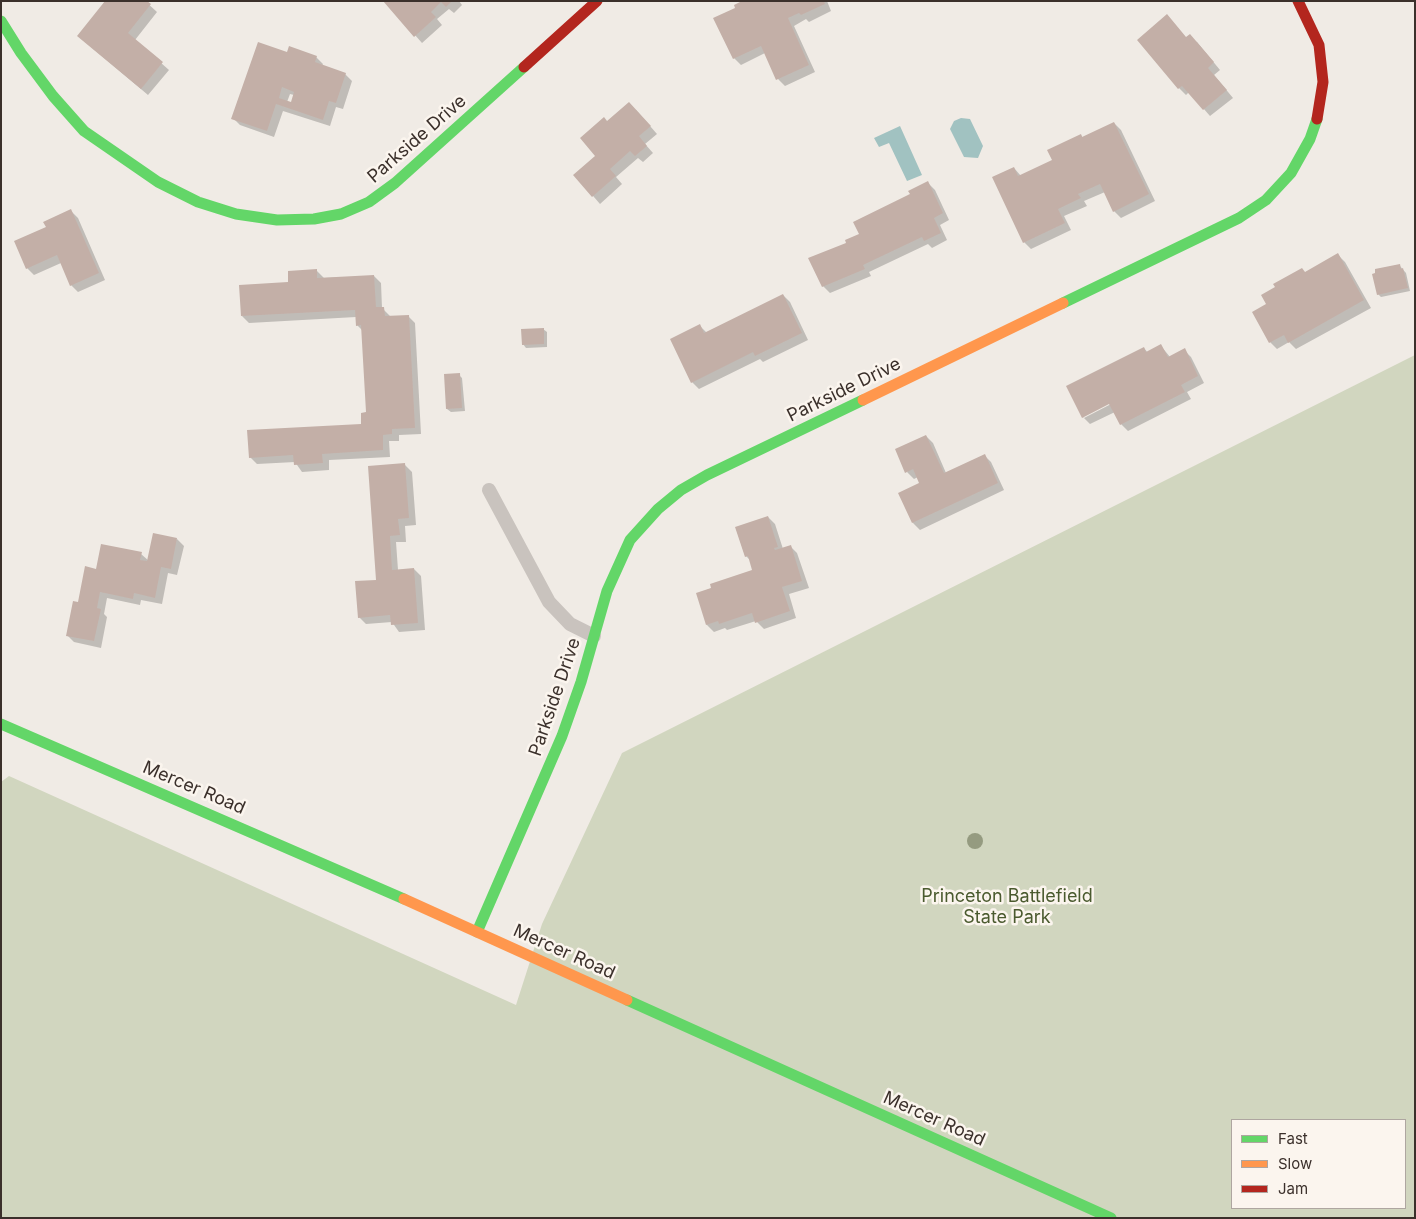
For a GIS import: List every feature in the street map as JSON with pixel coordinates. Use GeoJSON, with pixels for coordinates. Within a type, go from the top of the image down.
{"type":"FeatureCollection","features":[{"type":"Feature","properties":{"kind":"street","name":"Parkside Drive"},"geometry":{"type":"LineString","coordinates":[[1,21],[26,60],[84,131],[158,182],[198,202],[236,214],[277,220],[314,219],[341,214],[370,202],[395,183],[597,1]]}},
{"type":"Feature","properties":{"kind":"street","name":"Parkside Drive"},"geometry":{"type":"LineString","coordinates":[[477,932],[562,736],[607,591],[630,540],[658,509],[681,490],[715,471],[1239,218],[1266,200],[1290,172],[1310,139],[1320,111],[1323,82],[1319,46],[1308,18],[1298,1]]}},
{"type":"Feature","properties":{"kind":"street","name":"Mercer Road"},"geometry":{"type":"LineString","coordinates":[[1,724],[308,856],[1111,1218]]}},
{"type":"Feature","properties":{"kind":"lane"},"geometry":{"type":"LineString","coordinates":[[489,490],[549,602],[570,624],[594,636]]}},
{"type":"Feature","properties":{"kind":"green space","name":"Princeton Battlefield State Park"},"geometry":{"type":"Polygon","coordinates":[[[1415,355],[1415,1218],[1,1218],[1,782],[9,776],[516,1005],[542,924],[622,753],[1415,355]]]}},
{"type":"Feature","properties":{"kind":"water"},"geometry":{"type":"Polygon","coordinates":[[[961,118],[970,119],[983,146],[978,158],[964,157],[950,129],[954,121],[961,118]]]}},
{"type":"Feature","properties":{"kind":"water"},"geometry":{"type":"Polygon","coordinates":[[[900,126],[922,175],[907,181],[889,143],[879,147],[874,138],[900,126]]]}},
{"type":"Feature","properties":{"kind":"building"},"geometry":{"type":"Polygon","coordinates":[[[105,1],[147,1],[151,4],[128,33],[163,62],[141,89],[77,36],[105,1]]]}},
{"type":"Feature","properties":{"kind":"building"},"geometry":{"type":"Polygon","coordinates":[[[383,1],[452,1],[446,7],[441,2],[431,12],[436,17],[414,37],[383,1]]]}},
{"type":"Feature","properties":{"kind":"building"},"geometry":{"type":"Polygon","coordinates":[[[742,1],[824,1],[825,4],[801,15],[799,13],[788,18],[809,65],[776,80],[761,46],[733,59],[713,18],[735,8],[734,5],[742,1]]]}},
{"type":"Feature","properties":{"kind":"building"},"geometry":{"type":"Polygon","coordinates":[[[1167,14],[1186,37],[1190,34],[1214,62],[1208,68],[1227,90],[1203,110],[1182,86],[1178,89],[1137,40],[1167,14]]]}},
{"type":"Feature","properties":{"kind":"building"},"geometry":{"type":"Polygon","coordinates":[[[258,42],[287,52],[289,46],[317,56],[315,62],[346,73],[336,103],[329,101],[323,120],[276,104],[267,131],[231,119],[258,42]],[[282,87],[279,98],[291,102],[294,92],[282,87]]]}},
{"type":"Feature","properties":{"kind":"building"},"geometry":{"type":"Polygon","coordinates":[[[629,102],[651,126],[639,136],[647,146],[635,156],[630,151],[610,169],[616,176],[592,197],[573,175],[595,156],[580,138],[604,117],[607,121],[629,102]]]}},
{"type":"Feature","properties":{"kind":"building"},"geometry":{"type":"Polygon","coordinates":[[[1114,122],[1149,194],[1113,212],[1100,184],[1078,194],[1081,198],[1058,209],[1065,223],[1023,243],[992,177],[1014,167],[1018,176],[1052,160],[1047,150],[1081,134],[1082,137],[1114,122]]]}},
{"type":"Feature","properties":{"kind":"building"},"geometry":{"type":"Polygon","coordinates":[[[928,181],[943,213],[934,218],[941,233],[924,241],[922,237],[863,265],[865,269],[822,287],[808,258],[846,243],[845,240],[859,234],[853,222],[910,194],[908,191],[928,181]]]}},
{"type":"Feature","properties":{"kind":"building"},"geometry":{"type":"Polygon","coordinates":[[[71,209],[99,273],[70,286],[57,255],[26,269],[14,241],[46,227],[43,222],[71,209]]]}},
{"type":"Feature","properties":{"kind":"building"},"geometry":{"type":"Polygon","coordinates":[[[1338,253],[1364,300],[1288,343],[1284,335],[1269,343],[1252,312],[1266,304],[1261,295],[1275,287],[1273,284],[1302,268],[1305,272],[1338,253]]]}},
{"type":"Feature","properties":{"kind":"building"},"geometry":{"type":"Polygon","coordinates":[[[1400,264],[1401,269],[1403,268],[1408,288],[1377,295],[1372,274],[1375,273],[1375,269],[1400,264]]]}},
{"type":"Feature","properties":{"kind":"building"},"geometry":{"type":"Polygon","coordinates":[[[317,269],[317,278],[374,275],[376,307],[384,307],[385,316],[409,315],[415,428],[392,429],[392,434],[383,435],[383,450],[322,454],[323,463],[294,465],[293,455],[249,458],[247,430],[361,424],[361,413],[366,412],[361,325],[356,326],[355,310],[241,316],[239,285],[288,282],[288,271],[317,269]]]}},
{"type":"Feature","properties":{"kind":"building"},"geometry":{"type":"Polygon","coordinates":[[[783,294],[802,333],[755,356],[753,352],[691,383],[670,339],[700,324],[704,333],[783,294]]]}},
{"type":"Feature","properties":{"kind":"building"},"geometry":{"type":"Polygon","coordinates":[[[544,328],[544,344],[522,345],[521,329],[544,328]]]}},
{"type":"Feature","properties":{"kind":"building"},"geometry":{"type":"Polygon","coordinates":[[[1161,344],[1168,357],[1185,348],[1198,376],[1181,385],[1185,392],[1120,425],[1109,404],[1082,418],[1066,386],[1144,347],[1146,352],[1161,344]]]}},
{"type":"Feature","properties":{"kind":"building"},"geometry":{"type":"Polygon","coordinates":[[[460,373],[462,408],[446,409],[444,374],[460,373]]]}},
{"type":"Feature","properties":{"kind":"building"},"geometry":{"type":"Polygon","coordinates":[[[926,435],[944,473],[985,454],[998,483],[912,523],[898,493],[919,483],[913,469],[905,473],[895,449],[926,435]]]}},
{"type":"Feature","properties":{"kind":"building"},"geometry":{"type":"Polygon","coordinates":[[[405,463],[409,518],[398,519],[400,535],[390,536],[392,570],[414,568],[418,623],[391,625],[390,615],[358,618],[355,581],[376,580],[368,466],[405,463]]]}},
{"type":"Feature","properties":{"kind":"building"},"geometry":{"type":"Polygon","coordinates":[[[768,516],[778,547],[774,548],[775,550],[791,545],[802,581],[782,587],[790,611],[755,623],[752,613],[719,624],[718,621],[706,625],[696,593],[711,588],[710,584],[752,570],[748,556],[745,557],[735,527],[768,516]]]}},
{"type":"Feature","properties":{"kind":"building"},"geometry":{"type":"Polygon","coordinates":[[[153,533],[177,538],[171,569],[161,567],[155,598],[134,593],[133,599],[100,592],[97,608],[101,609],[94,641],[66,636],[73,601],[78,602],[85,566],[96,569],[101,544],[142,552],[140,560],[147,561],[153,533]]]}},
{"type":"Feature","properties":{"kind":"traffic: fast"},"geometry":{"type":"LineString","coordinates":[[1,21],[21,53],[53,96],[84,131],[158,182],[198,202],[236,214],[277,220],[314,219],[341,214],[369,202],[395,183],[524,67]]}},
{"type":"Feature","properties":{"kind":"traffic: fast"},"geometry":{"type":"LineString","coordinates":[[1063,303],[1239,218],[1266,200],[1291,173],[1310,139],[1317,119]]}},
{"type":"Feature","properties":{"kind":"traffic: fast"},"geometry":{"type":"LineString","coordinates":[[477,932],[562,736],[581,682],[607,591],[630,540],[658,509],[681,490],[707,475],[863,400]]}},
{"type":"Feature","properties":{"kind":"traffic: fast"},"geometry":{"type":"LineString","coordinates":[[1,724],[404,899]]}},
{"type":"Feature","properties":{"kind":"traffic: fast"},"geometry":{"type":"LineString","coordinates":[[627,1000],[1111,1218]]}},
{"type":"Feature","properties":{"kind":"traffic: slow"},"geometry":{"type":"LineString","coordinates":[[863,400],[1063,303]]}},
{"type":"Feature","properties":{"kind":"traffic: slow"},"geometry":{"type":"LineString","coordinates":[[404,899],[627,1000]]}},
{"type":"Feature","properties":{"kind":"traffic: jam"},"geometry":{"type":"LineString","coordinates":[[524,67],[597,1]]}},
{"type":"Feature","properties":{"kind":"traffic: jam"},"geometry":{"type":"LineString","coordinates":[[1298,1],[1319,45],[1323,82],[1317,119]]}}]}
